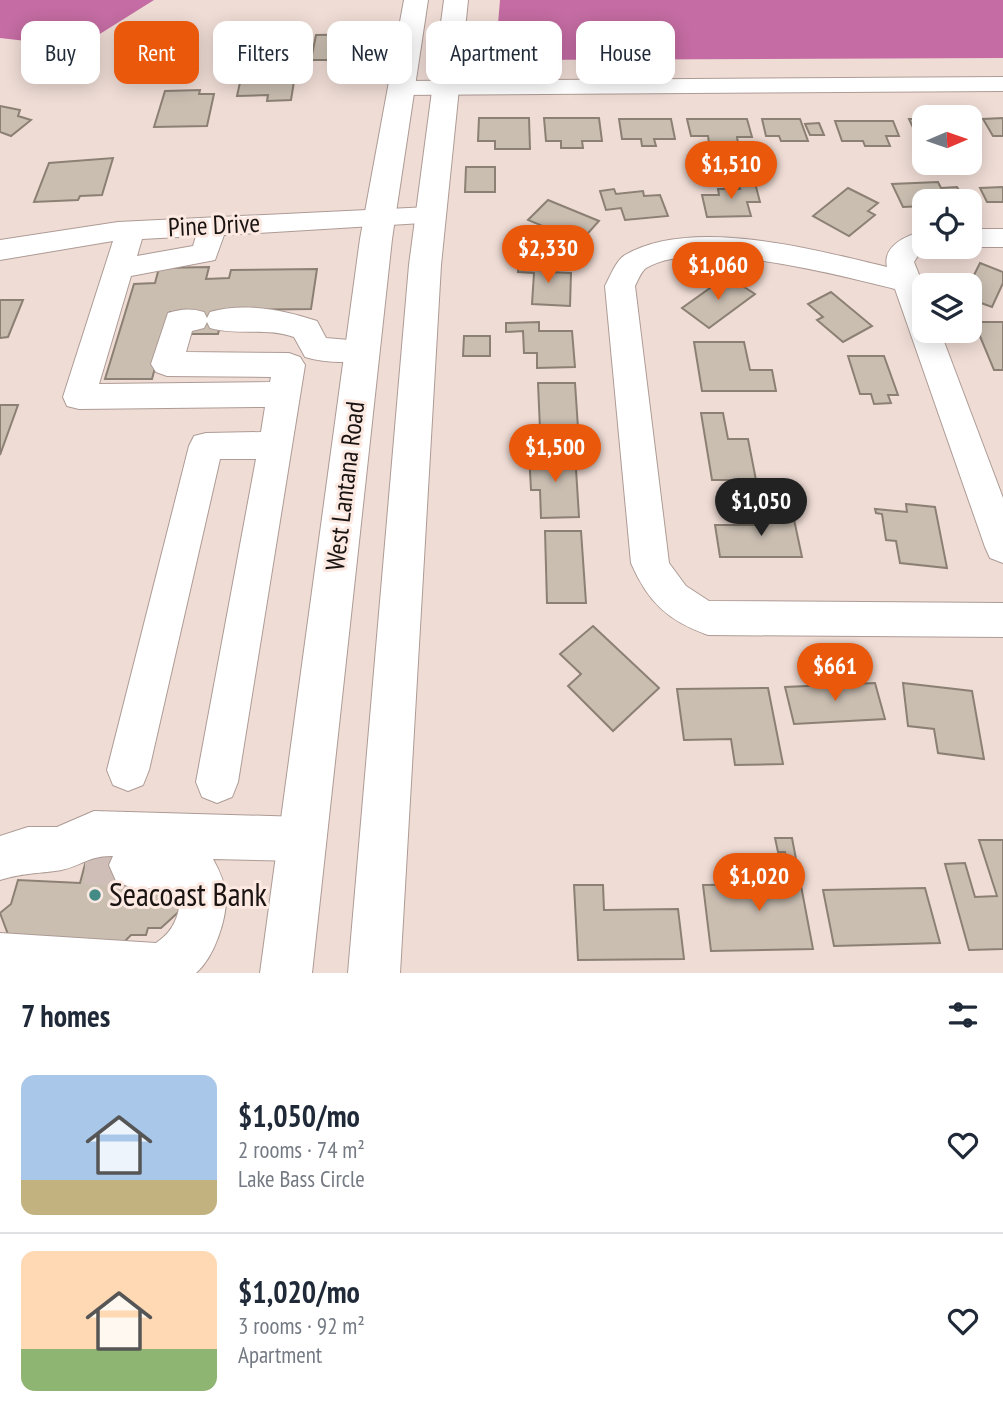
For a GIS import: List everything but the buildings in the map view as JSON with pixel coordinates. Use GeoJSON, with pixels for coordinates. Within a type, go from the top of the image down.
{"type":"FeatureCollection","features":[{"type":"Feature","properties":{"kind":"main road","name":"West Lantana Road"},"geometry":{"type":"LineString","coordinates":[[286,973],[361,350],[379,216],[416,0]]}},
{"type":"Feature","properties":{"kind":"main road"},"geometry":{"type":"LineString","coordinates":[[374,973],[429,216],[456,0]]}},
{"type":"Feature","properties":{"kind":"street"},"geometry":{"type":"LineString","coordinates":[[400,88],[1003,84]]}},
{"type":"Feature","properties":{"kind":"street","name":"Pine Drive"},"geometry":{"type":"LineString","coordinates":[[0,250],[131,230],[379,216],[429,216]]}},
{"type":"Feature","properties":{"kind":"street"},"geometry":{"type":"LineString","coordinates":[[118,269],[205,253],[212,225]]}},
{"type":"Feature","properties":{"kind":"street"},"geometry":{"type":"LineString","coordinates":[[131,230],[79,397],[296,369],[361,350]]}},
{"type":"Feature","properties":{"kind":"street"},"geometry":{"type":"LineString","coordinates":[[982,238],[1003,238]]}},
{"type":"Feature","properties":{"kind":"street"},"geometry":{"type":"LineString","coordinates":[[912,247],[903,252],[900,261],[905,281],[1003,547]]}},
{"type":"Feature","properties":{"kind":"street"},"geometry":{"type":"LineString","coordinates":[[905,281],[812,259],[730,249],[650,251],[626,265],[620,286],[650,563],[657,581],[669,597],[687,610],[708,618],[1003,620]]}},
{"type":"Feature","properties":{"kind":"street"},"geometry":{"type":"LineString","coordinates":[[216,782],[275,445],[296,369],[306,328],[283,321],[179,321],[167,364],[296,369]]}},
{"type":"Feature","properties":{"kind":"street"},"geometry":{"type":"LineString","coordinates":[[128,770],[206,446],[275,445]]}},
{"type":"Feature","properties":{"kind":"street"},"geometry":{"type":"LineString","coordinates":[[0,858],[28,849],[71,856],[94,834],[302,839]]}},
{"type":"Feature","properties":{"kind":"street"},"geometry":{"type":"LineString","coordinates":[[0,957],[159,967],[184,952],[199,920],[202,891],[198,876],[187,867],[132,865]]}},
{"type":"Feature","properties":{"kind":"shaded area"},"geometry":{"type":"Polygon","coordinates":[[[0,0],[154,0],[120,21],[114,21],[114,25],[100,34],[100,21],[21,21],[21,40],[0,38],[0,0]]]}},
{"type":"Feature","properties":{"kind":"shaded area"},"geometry":{"type":"Polygon","coordinates":[[[500,0],[1003,0],[1003,58],[675,59],[675,21],[576,21],[576,60],[562,60],[562,21],[498,21],[500,0]]]}},
{"type":"Feature","properties":{"kind":"tunnel"},"geometry":{"type":"LineString","coordinates":[[85,863],[132,865]]}},
{"type":"Feature","properties":{"kind":"place","name":"Seacoast Bank"},"geometry":{"type":"Point","coordinates":[95,895]}}]}
